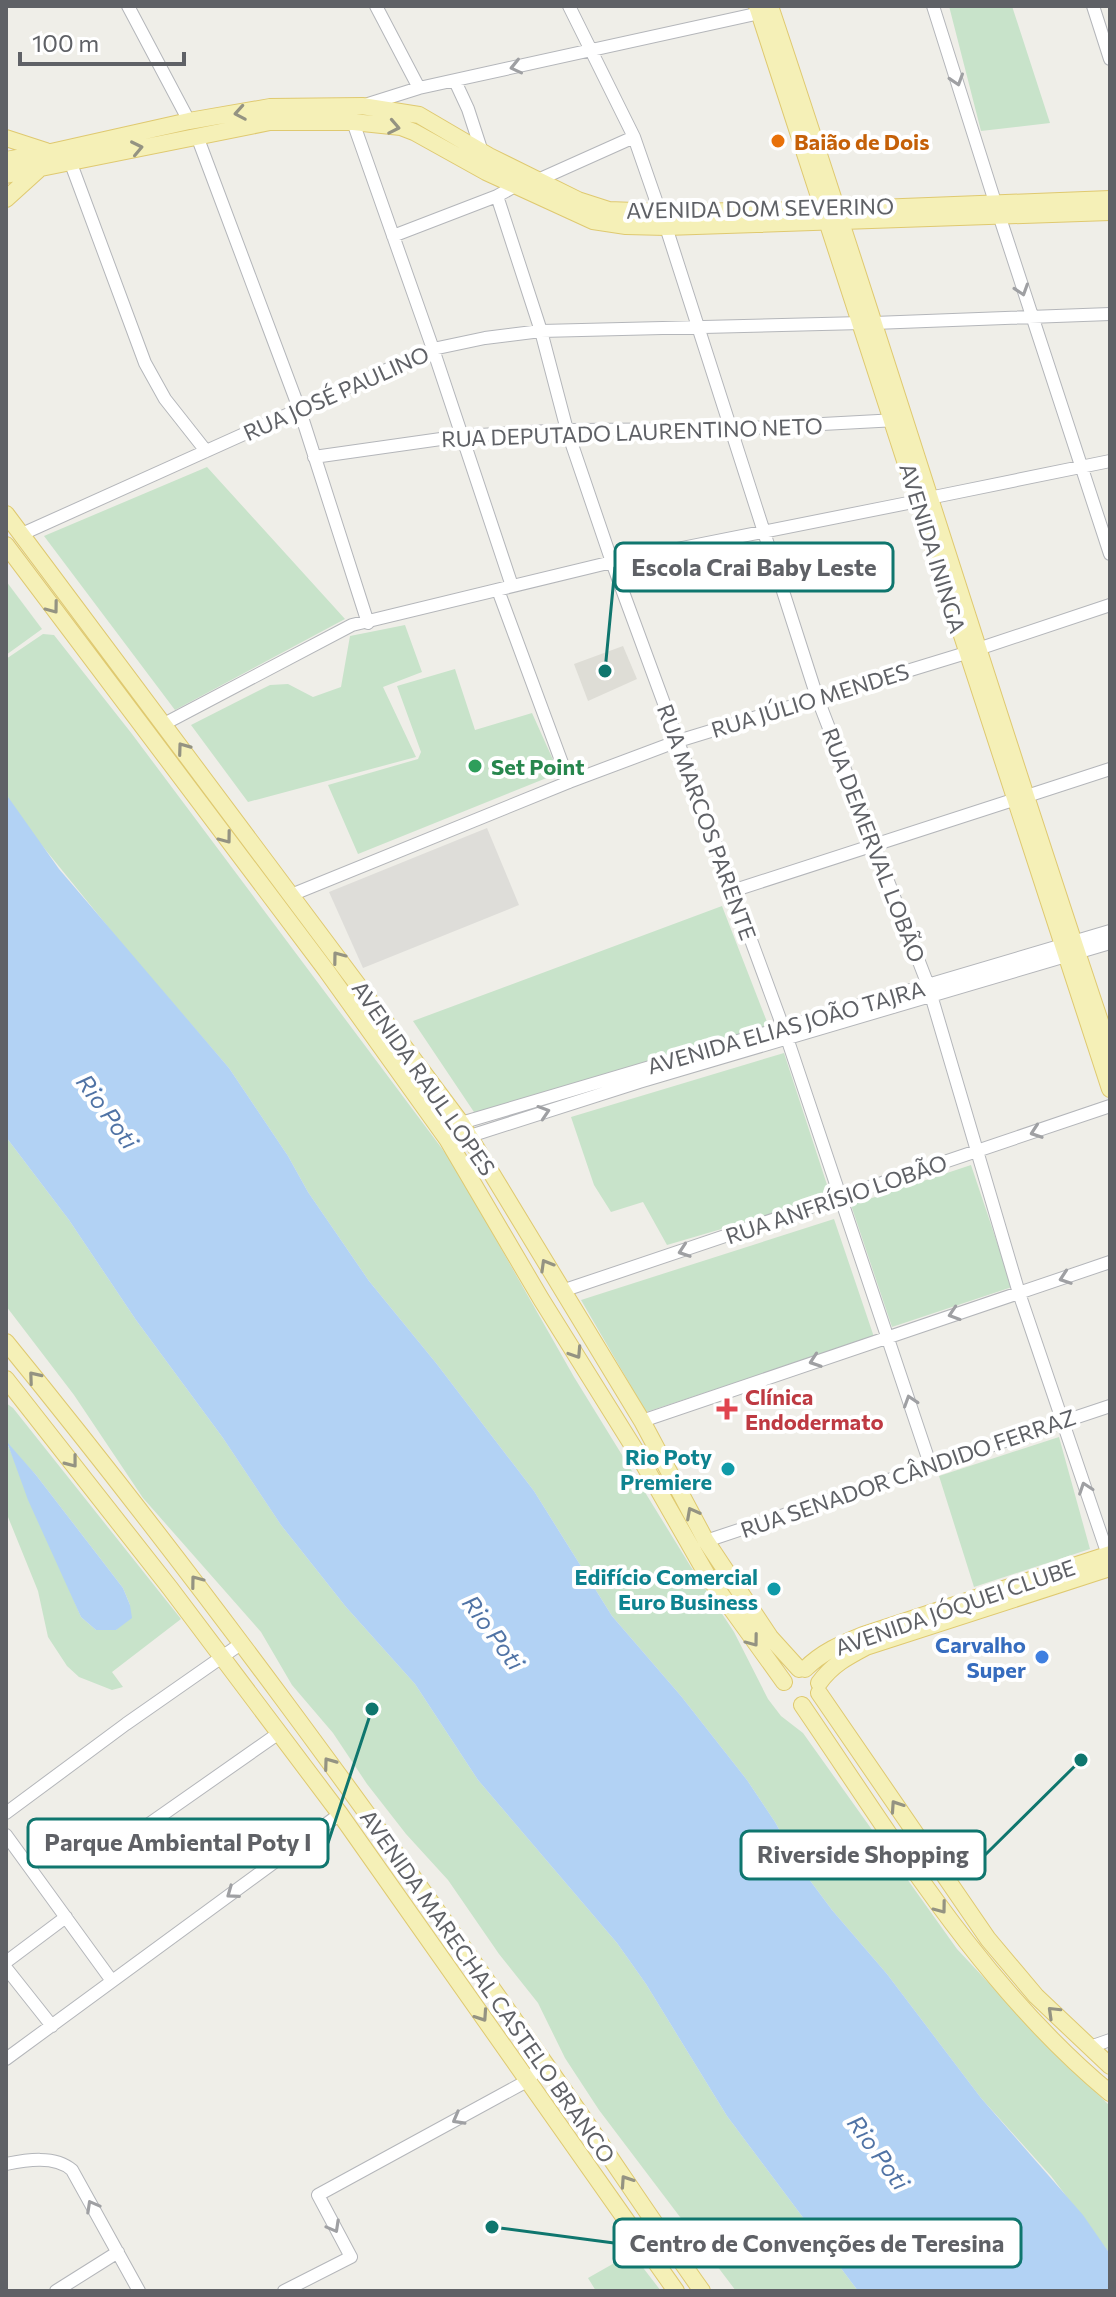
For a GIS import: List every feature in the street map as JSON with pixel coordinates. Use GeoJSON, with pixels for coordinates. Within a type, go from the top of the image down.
{"type":"FeatureCollection","features":[{"type":"Feature","properties":{"kind":"main road","name":"AVENIDA ININGA"},"geometry":{"type":"LineString","coordinates":[[769,8],[1070,950],[1110,1089]]}},
{"type":"Feature","properties":{"kind":"main road","name":"AVENIDA DOM SEVERINO"},"geometry":{"type":"LineString","coordinates":[[6,175],[70,161],[270,107],[362,106],[419,115],[482,152],[578,200],[663,220]]}},
{"type":"Feature","properties":{"kind":"main road","name":"AVENIDA DOM SEVERINO"},"geometry":{"type":"LineString","coordinates":[[6,160],[193,128],[270,122],[353,122],[414,132],[515,186],[593,221],[610,225],[663,220],[997,209],[1110,199]]}},
{"type":"Feature","properties":{"kind":"main road"},"geometry":{"type":"LineString","coordinates":[[6,138],[51,152]]}},
{"type":"Feature","properties":{"kind":"main road"},"geometry":{"type":"LineString","coordinates":[[6,199],[41,168]]}},
{"type":"Feature","properties":{"kind":"main road","name":"AVENIDA DOM SEVERINO"},"geometry":{"type":"LineString","coordinates":[[997,209],[1110,212]]}},
{"type":"Feature","properties":{"kind":"main road","name":"AVENIDA RAUL LOPES"},"geometry":{"type":"LineString","coordinates":[[6,514],[465,1130],[642,1421],[706,1541],[770,1637],[802,1669]]}},
{"type":"Feature","properties":{"kind":"main road","name":"AVENIDA RAUL LOPES"},"geometry":{"type":"LineString","coordinates":[[6,545],[326,970],[467,1169],[541,1299],[615,1415],[707,1575],[784,1682]]}},
{"type":"Feature","properties":{"kind":"main road","name":"AVENIDA ININGA"},"geometry":{"type":"LineString","coordinates":[[1070,950],[1110,1051]]}},
{"type":"Feature","properties":{"kind":"main road"},"geometry":{"type":"LineString","coordinates":[[467,1169],[480,1177],[498,1207],[507,1210],[513,1207]]}},
{"type":"Feature","properties":{"kind":"main road","name":"AVENIDA MARECHAL CASTELO BRANCO"},"geometry":{"type":"LineString","coordinates":[[6,1342],[152,1523],[242,1643],[544,2062],[702,2291]]}},
{"type":"Feature","properties":{"kind":"main road","name":"AVENIDA MARECHAL CASTELO BRANCO"},"geometry":{"type":"LineString","coordinates":[[6,1379],[132,1538],[340,1814],[676,2291]]}},
{"type":"Feature","properties":{"kind":"main road"},"geometry":{"type":"LineString","coordinates":[[132,1538],[152,1523]]}},
{"type":"Feature","properties":{"kind":"main road","name":"AVENIDA JÓQUEI CLUBE"},"geometry":{"type":"LineString","coordinates":[[802,1669],[831,1648],[863,1635],[1109,1559]]}},
{"type":"Feature","properties":{"kind":"main road","name":"AVENIDA JÓQUEI CLUBE"},"geometry":{"type":"LineString","coordinates":[[819,1688],[828,1671],[866,1647],[1109,1559]]}},
{"type":"Feature","properties":{"kind":"main road"},"geometry":{"type":"LineString","coordinates":[[819,1688],[815,1699],[802,1705],[787,1698],[784,1682],[787,1676],[802,1669],[814,1674],[819,1688],[988,1939],[1036,1996],[1110,2066]]}},
{"type":"Feature","properties":{"kind":"main road"},"geometry":{"type":"LineString","coordinates":[[802,1705],[937,1903],[975,1952],[1015,2000],[1110,2093]]}},
{"type":"Feature","properties":{"kind":"main road"},"geometry":{"type":"LineString","coordinates":[[375,1863],[393,1852]]}},
{"type":"Feature","properties":{"kind":"street"},"geometry":{"type":"LineString","coordinates":[[128,6],[193,128],[300,411],[368,623]]}},
{"type":"Feature","properties":{"kind":"street"},"geometry":{"type":"LineString","coordinates":[[376,6],[419,88]]}},
{"type":"Feature","properties":{"kind":"street","name":"RUA DEMERVAL LOBÃO"},"geometry":{"type":"LineString","coordinates":[[569,6],[634,137],[663,220],[817,697],[930,991],[1019,1293],[1109,1559]]}},
{"type":"Feature","properties":{"kind":"street"},"geometry":{"type":"LineString","coordinates":[[933,6],[1110,554]]}},
{"type":"Feature","properties":{"kind":"street"},"geometry":{"type":"LineString","coordinates":[[1093,6],[1110,59]]}},
{"type":"Feature","properties":{"kind":"street"},"geometry":{"type":"LineString","coordinates":[[362,106],[419,88],[769,8]]}},
{"type":"Feature","properties":{"kind":"street"},"geometry":{"type":"LineString","coordinates":[[455,81],[482,152]]}},
{"type":"Feature","properties":{"kind":"street"},"geometry":{"type":"LineString","coordinates":[[353,122],[512,586]]}},
{"type":"Feature","properties":{"kind":"street"},"geometry":{"type":"LineString","coordinates":[[538,180],[634,137]]}},
{"type":"Feature","properties":{"kind":"street"},"geometry":{"type":"LineString","coordinates":[[70,161],[145,363],[165,399],[206,451]]}},
{"type":"Feature","properties":{"kind":"street"},"geometry":{"type":"LineString","coordinates":[[393,236],[497,196],[515,186]]}},
{"type":"Feature","properties":{"kind":"street","name":"RUA MARCOS PARENTE"},"geometry":{"type":"LineString","coordinates":[[497,196],[541,331],[567,430],[612,562],[785,1033],[931,1467]]}},
{"type":"Feature","properties":{"kind":"street","name":"RUA JOSÉ PAULINO"},"geometry":{"type":"LineString","coordinates":[[22,534],[433,349],[485,338],[541,331],[1110,314]]}},
{"type":"Feature","properties":{"kind":"street","name":"RUA DEPUTADO LAURENTINO NETO"},"geometry":{"type":"LineString","coordinates":[[314,457],[462,436],[567,430],[731,429],[899,420]]}},
{"type":"Feature","properties":{"kind":"street"},"geometry":{"type":"LineString","coordinates":[[164,724],[352,625],[612,562],[1110,461]]}},
{"type":"Feature","properties":{"kind":"street"},"geometry":{"type":"LineString","coordinates":[[498,590],[569,782]]}},
{"type":"Feature","properties":{"kind":"street","name":"RUA JÚLIO MENDES"},"geometry":{"type":"LineString","coordinates":[[291,895],[678,741],[972,651],[1110,605]]}},
{"type":"Feature","properties":{"kind":"street"},"geometry":{"type":"LineString","coordinates":[[732,891],[1110,769]]}},
{"type":"Feature","properties":{"kind":"street","name":"AVENIDA ELIAS JOÃO TAJRA"},"geometry":{"type":"LineString","coordinates":[[1070,950],[1110,931]]}},
{"type":"Feature","properties":{"kind":"street","name":"AVENIDA ELIAS JOÃO TAJRA"},"geometry":{"type":"LineString","coordinates":[[465,1130],[639,1082],[785,1033],[1070,950],[1110,943]]}},
{"type":"Feature","properties":{"kind":"street","name":"RUA ANFRÍSIO LOBÃO"},"geometry":{"type":"LineString","coordinates":[[562,1291],[1110,1106]]}},
{"type":"Feature","properties":{"kind":"street"},"geometry":{"type":"LineString","coordinates":[[642,1421],[1110,1262]]}},
{"type":"Feature","properties":{"kind":"street","name":"RUA SENADOR CÂNDIDO FERRAZ"},"geometry":{"type":"LineString","coordinates":[[706,1541],[1110,1406]]}},
{"type":"Feature","properties":{"kind":"street"},"geometry":{"type":"LineString","coordinates":[[6,1813],[242,1643]]}},
{"type":"Feature","properties":{"kind":"street"},"geometry":{"type":"LineString","coordinates":[[132,1836],[279,1733]]}},
{"type":"Feature","properties":{"kind":"street"},"geometry":{"type":"LineString","coordinates":[[6,2059],[340,1814]]}},
{"type":"Feature","properties":{"kind":"street"},"geometry":{"type":"LineString","coordinates":[[6,1835],[112,1981]]}},
{"type":"Feature","properties":{"kind":"street"},"geometry":{"type":"LineString","coordinates":[[6,1962],[66,1917]]}},
{"type":"Feature","properties":{"kind":"street"},"geometry":{"type":"LineString","coordinates":[[6,1968],[52,2026]]}},
{"type":"Feature","properties":{"kind":"street"},"geometry":{"type":"LineString","coordinates":[[1090,2047],[1110,2040]]}},
{"type":"Feature","properties":{"kind":"street"},"geometry":{"type":"LineString","coordinates":[[284,2291],[351,2257],[317,2197],[527,2081],[544,2062]]}},
{"type":"Feature","properties":{"kind":"street"},"geometry":{"type":"LineString","coordinates":[[6,2164],[48,2160],[65,2163],[72,2170],[139,2291]]}},
{"type":"Feature","properties":{"kind":"street"},"geometry":{"type":"LineString","coordinates":[[56,2291],[118,2252]]}},
{"type":"Feature","properties":{"kind":"shaded area"},"geometry":{"type":"Polygon","coordinates":[[[623,646],[637,679],[588,701],[574,664],[623,646]]]}},
{"type":"Feature","properties":{"kind":"shaded area"},"geometry":{"type":"Polygon","coordinates":[[[487,828],[519,905],[363,968],[329,892],[487,828]]]}},
{"type":"Feature","properties":{"kind":"green space"},"geometry":{"type":"Polygon","coordinates":[[[949,6],[1012,6],[1050,123],[981,131],[949,6]]]}},
{"type":"Feature","properties":{"kind":"green space"},"geometry":{"type":"Polygon","coordinates":[[[207,467],[345,619],[175,710],[44,536],[207,467]]]}},
{"type":"Feature","properties":{"kind":"green space"},"geometry":{"type":"Polygon","coordinates":[[[6,581],[42,629],[6,655],[6,581]]]}},
{"type":"Feature","properties":{"kind":"green space"},"geometry":{"type":"Polygon","coordinates":[[[405,625],[422,672],[383,687],[416,757],[248,802],[191,725],[270,685],[288,684],[313,697],[341,687],[350,636],[405,625]]]}},
{"type":"Feature","properties":{"kind":"green space"},"geometry":{"type":"Polygon","coordinates":[[[43,634],[54,635],[132,734],[452,1162],[574,1377],[734,1632],[768,1699],[781,1716],[803,1733],[957,1949],[1043,2041],[1110,2106],[1110,2254],[1051,2176],[981,2098],[887,1974],[832,1910],[800,1867],[747,1780],[681,1696],[612,1616],[534,1491],[369,1281],[229,1068],[126,949],[27,827],[6,794],[6,659],[43,634]]]}},
{"type":"Feature","properties":{"kind":"green space","name":"Set Point"},"geometry":{"type":"Polygon","coordinates":[[[455,669],[475,730],[532,713],[559,773],[358,854],[328,785],[418,759],[421,752],[397,686],[455,669]]]}},
{"type":"Feature","properties":{"kind":"green space"},"geometry":{"type":"Polygon","coordinates":[[[722,906],[769,1027],[476,1115],[413,1021],[722,906]]]}},
{"type":"Feature","properties":{"kind":"green space"},"geometry":{"type":"Polygon","coordinates":[[[784,1053],[831,1197],[667,1245],[643,1202],[611,1212],[594,1185],[571,1117],[784,1053]]]}},
{"type":"Feature","properties":{"kind":"green space"},"geometry":{"type":"Polygon","coordinates":[[[6,1137],[69,1220],[281,1525],[346,1607],[415,1684],[478,1780],[617,1943],[646,1984],[727,2116],[858,2291],[736,2291],[599,2110],[565,2058],[538,2003],[499,1954],[448,1880],[406,1834],[333,1733],[292,1685],[261,1632],[143,1498],[74,1395],[6,1306],[6,1137]]]}},
{"type":"Feature","properties":{"kind":"green space"},"geometry":{"type":"Polygon","coordinates":[[[971,1165],[1012,1287],[892,1327],[851,1205],[971,1165]]]}},
{"type":"Feature","properties":{"kind":"green space"},"geometry":{"type":"Polygon","coordinates":[[[834,1219],[874,1337],[646,1412],[581,1300],[834,1219]]]}},
{"type":"Feature","properties":{"kind":"green space"},"geometry":{"type":"Polygon","coordinates":[[[6,1403],[181,1619],[112,1672],[123,1687],[112,1690],[79,1677],[67,1666],[48,1637],[38,1591],[6,1512],[6,1403]],[[8,1445],[81,1617],[96,1630],[116,1630],[130,1605],[123,1588],[36,1475],[8,1445]]]}},
{"type":"Feature","properties":{"kind":"green space"},"geometry":{"type":"Polygon","coordinates":[[[1059,1437],[1090,1549],[974,1587],[939,1476],[1059,1437]]]}},
{"type":"Feature","properties":{"kind":"green space"},"geometry":{"type":"Polygon","coordinates":[[[634,2256],[661,2291],[596,2291],[588,2278],[625,2257],[634,2256]]]}},
{"type":"Feature","properties":{"kind":"water","name":"Rio Poti"},"geometry":{"type":"Polygon","coordinates":[[[6,794],[59,869],[229,1068],[369,1281],[534,1491],[612,1616],[681,1696],[747,1780],[800,1867],[832,1910],[887,1974],[981,2098],[1083,2215],[1110,2254],[1110,2291],[858,2291],[727,2116],[646,1984],[617,1943],[478,1780],[415,1684],[346,1607],[281,1525],[69,1220],[6,1137],[6,794]]]}},
{"type":"Feature","properties":{"kind":"water"},"geometry":{"type":"Polygon","coordinates":[[[7,1442],[123,1588],[132,1618],[116,1630],[96,1630],[81,1617],[28,1500],[7,1442]]]}},
{"type":"Feature","properties":{"kind":"place","name":"Baião de Dois"},"geometry":{"type":"Point","coordinates":[778,141]}},
{"type":"Feature","properties":{"kind":"place","name":"Escola Crai Baby Leste"},"geometry":{"type":"Point","coordinates":[605,671]}},
{"type":"Feature","properties":{"kind":"place","name":"Set Point"},"geometry":{"type":"Point","coordinates":[475,766]}},
{"type":"Feature","properties":{"kind":"place","name":"Clínica Endodermato"},"geometry":{"type":"Point","coordinates":[727,1409]}},
{"type":"Feature","properties":{"kind":"place","name":"Rio Poty Premiere"},"geometry":{"type":"Point","coordinates":[728,1469]}},
{"type":"Feature","properties":{"kind":"place","name":"Edifício Comercial Euro Business"},"geometry":{"type":"Point","coordinates":[774,1589]}},
{"type":"Feature","properties":{"kind":"place","name":"Carvalho Super"},"geometry":{"type":"Point","coordinates":[1042,1657]}},
{"type":"Feature","properties":{"kind":"place","name":"Parque Ambiental Poty I"},"geometry":{"type":"Point","coordinates":[372,1709]}},
{"type":"Feature","properties":{"kind":"place","name":"Riverside Shopping"},"geometry":{"type":"Point","coordinates":[1081,1760]}},
{"type":"Feature","properties":{"kind":"place","name":"Centro de Convenções de Teresina"},"geometry":{"type":"Point","coordinates":[492,2227]}}]}
